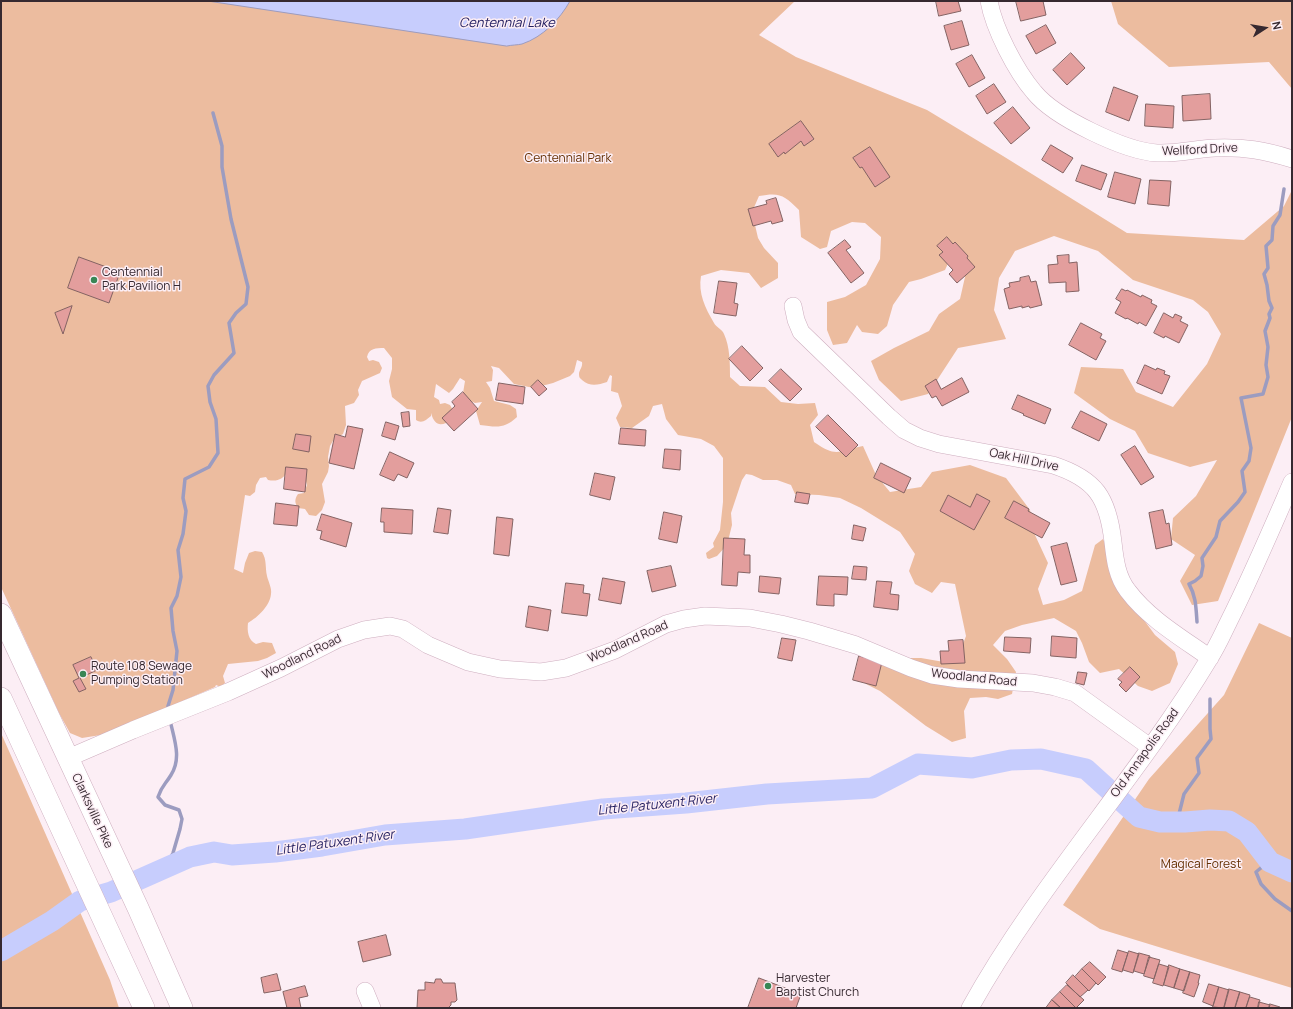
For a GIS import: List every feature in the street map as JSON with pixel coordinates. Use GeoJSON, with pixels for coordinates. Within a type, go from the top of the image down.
{"type":"FeatureCollection","features":[{"type":"Feature","properties":{"kind":"main road","name":"Clarksville Pike"},"geometry":{"type":"LineString","coordinates":[[1,614],[138,908],[182,1008]]}},
{"type":"Feature","properties":{"kind":"main road"},"geometry":{"type":"LineString","coordinates":[[1,698],[144,1008]]}},
{"type":"Feature","properties":{"kind":"street","name":"Wellford Drive"},"geometry":{"type":"LineString","coordinates":[[989,1],[991,13],[1008,50],[1034,93],[1052,109],[1088,129],[1134,149],[1157,153],[1185,152],[1213,148],[1241,148],[1267,151],[1292,159]]}},
{"type":"Feature","properties":{"kind":"street","name":"Oak Hill Drive"},"geometry":{"type":"LineString","coordinates":[[793,306],[796,320],[801,332],[904,430],[920,438],[939,444],[1053,465],[1070,470],[1086,480],[1097,492],[1106,507],[1111,525],[1114,559],[1118,575],[1128,591],[1162,624],[1210,658]]}},
{"type":"Feature","properties":{"kind":"street","name":"Old Annapolis Road"},"geometry":{"type":"LineString","coordinates":[[970,1008],[1031,912],[1178,708],[1210,658],[1243,593],[1292,482]]}},
{"type":"Feature","properties":{"kind":"street","name":"Woodland Road"},"geometry":{"type":"LineString","coordinates":[[68,758],[228,692],[281,668],[338,639],[364,630],[390,626],[403,629],[428,645],[468,662],[500,669],[541,672],[566,668],[615,650],[666,624],[684,619],[705,616],[750,618],[809,631],[856,645],[932,675],[959,679],[1033,683],[1055,687],[1075,693],[1150,747]]}},
{"type":"Feature","properties":{"kind":"street"},"geometry":{"type":"LineString","coordinates":[[365,990],[372,1008]]}},
{"type":"Feature","properties":{"kind":"green space","name":"Centennial Park"},"geometry":{"type":"Polygon","coordinates":[[[1,1],[795,1],[759,35],[796,57],[927,110],[1127,233],[1244,240],[1284,206],[1292,190],[1292,417],[1218,601],[1192,605],[1180,581],[1195,555],[1171,539],[1173,518],[1196,496],[1217,460],[1190,467],[1148,453],[1135,431],[1110,419],[1074,393],[1081,367],[1123,369],[1136,392],[1173,407],[1207,364],[1221,334],[1208,312],[1193,300],[1133,280],[1098,251],[1054,236],[1015,251],[999,278],[994,310],[1006,339],[958,348],[928,394],[901,401],[879,380],[871,361],[929,331],[939,314],[960,299],[965,277],[960,254],[951,257],[945,270],[909,282],[893,305],[887,326],[878,334],[862,332],[857,325],[847,343],[833,345],[827,330],[827,302],[845,297],[866,285],[880,259],[881,237],[865,223],[852,222],[831,231],[827,247],[820,249],[801,237],[799,210],[785,198],[772,194],[759,196],[752,212],[758,238],[764,248],[778,263],[778,278],[761,288],[749,273],[721,270],[701,276],[700,288],[705,306],[714,323],[723,332],[726,339],[729,355],[730,377],[740,386],[765,387],[781,402],[798,404],[815,403],[818,415],[810,425],[814,442],[833,452],[863,446],[876,475],[890,492],[921,487],[932,472],[970,465],[1006,478],[1030,510],[1035,535],[1048,563],[1038,589],[1043,605],[1064,600],[1082,591],[1095,545],[1103,539],[1138,612],[1155,635],[1175,652],[1178,664],[1170,683],[1152,691],[1138,686],[1119,669],[1100,673],[1089,662],[1076,631],[1054,618],[1022,625],[1005,631],[993,645],[1007,659],[1016,672],[1012,694],[998,699],[986,697],[970,698],[964,711],[966,738],[952,742],[926,726],[880,691],[866,684],[862,666],[879,658],[921,658],[944,662],[958,657],[966,636],[955,584],[941,582],[932,593],[915,584],[909,571],[915,554],[900,532],[861,508],[840,498],[795,494],[791,485],[777,480],[763,480],[746,474],[742,480],[731,513],[732,525],[727,545],[717,556],[709,559],[707,558],[706,553],[714,547],[713,543],[720,530],[723,502],[723,458],[714,446],[701,439],[678,435],[666,419],[662,404],[653,406],[649,416],[632,428],[620,427],[616,418],[622,406],[618,393],[611,391],[612,376],[610,375],[607,382],[597,385],[588,384],[579,377],[582,362],[577,360],[574,372],[570,376],[553,383],[534,388],[514,384],[499,368],[491,366],[493,370],[492,381],[486,382],[490,388],[494,401],[510,405],[516,409],[517,417],[512,421],[508,424],[500,426],[480,425],[476,411],[482,402],[475,403],[466,399],[463,393],[465,381],[460,378],[449,393],[436,384],[434,397],[439,400],[440,404],[445,403],[450,405],[454,412],[453,420],[439,424],[434,421],[431,413],[431,416],[420,422],[416,420],[416,410],[407,409],[392,397],[389,381],[392,369],[392,358],[384,348],[378,348],[371,350],[367,357],[369,361],[373,360],[379,362],[382,368],[380,373],[362,381],[358,390],[359,395],[354,403],[345,406],[346,425],[343,434],[334,439],[330,446],[328,472],[322,484],[325,502],[322,510],[316,516],[309,515],[305,509],[298,508],[295,500],[298,494],[304,493],[307,485],[305,478],[288,472],[282,478],[277,480],[271,481],[266,477],[260,478],[256,485],[255,492],[250,496],[245,495],[234,569],[243,573],[249,553],[255,551],[262,552],[264,555],[266,573],[271,594],[263,611],[248,623],[248,632],[251,640],[256,644],[263,642],[272,643],[276,653],[258,661],[228,664],[223,676],[225,683],[221,687],[216,685],[215,687],[107,734],[82,738],[70,733],[59,713],[1,587],[1,1]]]}},
{"type":"Feature","properties":{"kind":"green space"},"geometry":{"type":"Polygon","coordinates":[[[1111,1],[1292,1],[1292,89],[1269,62],[1169,67],[1118,24],[1111,1]]]}},
{"type":"Feature","properties":{"kind":"green space","name":"Magical Forest"},"geometry":{"type":"Polygon","coordinates":[[[1259,623],[1292,638],[1292,988],[1100,929],[1063,905],[1149,779],[1224,695],[1259,623]]]}},
{"type":"Feature","properties":{"kind":"green space"},"geometry":{"type":"Polygon","coordinates":[[[1,733],[110,980],[119,1008],[1,1008],[1,733]]]}},
{"type":"Feature","properties":{"kind":"water","name":"Centennial Lake"},"geometry":{"type":"Polygon","coordinates":[[[208,1],[570,1],[556,21],[537,37],[522,44],[507,46],[208,1]]]}},
{"type":"Feature","properties":{"kind":"building"},"geometry":{"type":"Polygon","coordinates":[[[936,1],[958,1],[961,11],[939,16],[936,1]]]}},
{"type":"Feature","properties":{"kind":"building"},"geometry":{"type":"Polygon","coordinates":[[[1016,1],[1043,1],[1046,15],[1021,21],[1016,1]]]}},
{"type":"Feature","properties":{"kind":"building"},"geometry":{"type":"Polygon","coordinates":[[[962,21],[969,45],[951,50],[944,26],[962,21]]]}},
{"type":"Feature","properties":{"kind":"building"},"geometry":{"type":"Polygon","coordinates":[[[1046,25],[1056,43],[1036,54],[1026,36],[1046,25]]]}},
{"type":"Feature","properties":{"kind":"building"},"geometry":{"type":"Polygon","coordinates":[[[1071,53],[1085,68],[1067,85],[1053,70],[1071,53]]]}},
{"type":"Feature","properties":{"kind":"building"},"geometry":{"type":"Polygon","coordinates":[[[972,55],[985,78],[969,87],[956,64],[972,55]]]}},
{"type":"Feature","properties":{"kind":"building"},"geometry":{"type":"Polygon","coordinates":[[[994,84],[1006,102],[987,114],[976,96],[994,84]]]}},
{"type":"Feature","properties":{"kind":"building"},"geometry":{"type":"Polygon","coordinates":[[[1114,87],[1138,96],[1129,121],[1106,112],[1114,87]]]}},
{"type":"Feature","properties":{"kind":"building"},"geometry":{"type":"Polygon","coordinates":[[[1210,94],[1211,119],[1183,121],[1182,96],[1210,94]]]}},
{"type":"Feature","properties":{"kind":"building"},"geometry":{"type":"Polygon","coordinates":[[[1146,104],[1174,106],[1173,128],[1145,126],[1146,104]]]}},
{"type":"Feature","properties":{"kind":"building"},"geometry":{"type":"Polygon","coordinates":[[[1013,107],[1030,128],[1011,144],[994,123],[1013,107]]]}},
{"type":"Feature","properties":{"kind":"building"},"geometry":{"type":"Polygon","coordinates":[[[801,121],[814,139],[804,146],[801,141],[785,154],[784,152],[778,157],[769,144],[801,121]]]}},
{"type":"Feature","properties":{"kind":"building"},"geometry":{"type":"Polygon","coordinates":[[[1051,145],[1073,158],[1063,173],[1042,160],[1051,145]]]}},
{"type":"Feature","properties":{"kind":"building"},"geometry":{"type":"Polygon","coordinates":[[[870,147],[890,177],[875,187],[862,167],[860,168],[853,158],[870,147]]]}},
{"type":"Feature","properties":{"kind":"building"},"geometry":{"type":"Polygon","coordinates":[[[1082,165],[1107,174],[1101,190],[1076,181],[1082,165]]]}},
{"type":"Feature","properties":{"kind":"building"},"geometry":{"type":"Polygon","coordinates":[[[1115,172],[1141,179],[1135,204],[1108,197],[1115,172]]]}},
{"type":"Feature","properties":{"kind":"building"},"geometry":{"type":"Polygon","coordinates":[[[1150,180],[1171,181],[1169,206],[1148,204],[1150,180]]]}},
{"type":"Feature","properties":{"kind":"building"},"geometry":{"type":"Polygon","coordinates":[[[776,198],[783,221],[772,224],[771,221],[753,226],[748,209],[767,204],[766,201],[776,198]]]}},
{"type":"Feature","properties":{"kind":"building"},"geometry":{"type":"Polygon","coordinates":[[[947,237],[953,244],[955,242],[968,256],[967,258],[975,267],[957,283],[949,274],[953,270],[939,255],[943,252],[937,246],[947,237]]]}},
{"type":"Feature","properties":{"kind":"building"},"geometry":{"type":"Polygon","coordinates":[[[845,240],[851,247],[846,250],[864,273],[851,283],[828,253],[845,240]]]}},
{"type":"Feature","properties":{"kind":"building"},"geometry":{"type":"Polygon","coordinates":[[[1069,255],[1069,263],[1077,262],[1079,291],[1066,292],[1066,282],[1049,283],[1048,265],[1058,264],[1057,256],[1069,255]]]}},
{"type":"Feature","properties":{"kind":"building","name":"Centennial Park Pavilion H"},"geometry":{"type":"Polygon","coordinates":[[[79,257],[120,272],[109,303],[68,288],[79,257]]]}},
{"type":"Feature","properties":{"kind":"building"},"geometry":{"type":"Polygon","coordinates":[[[1029,276],[1031,282],[1036,281],[1042,305],[1030,308],[1029,306],[1022,308],[1022,306],[1009,309],[1004,289],[1010,287],[1009,283],[1020,281],[1020,278],[1029,276]]]}},
{"type":"Feature","properties":{"kind":"building"},"geometry":{"type":"Polygon","coordinates":[[[719,281],[737,283],[734,303],[738,304],[736,316],[714,313],[719,281]]]}},
{"type":"Feature","properties":{"kind":"building"},"geometry":{"type":"Polygon","coordinates":[[[1122,289],[1141,297],[1142,295],[1152,300],[1151,303],[1157,306],[1146,326],[1139,322],[1138,324],[1127,318],[1126,319],[1115,313],[1121,302],[1116,299],[1122,289]]]}},
{"type":"Feature","properties":{"kind":"building"},"geometry":{"type":"Polygon","coordinates":[[[72,306],[63,334],[55,313],[72,306]]]}},
{"type":"Feature","properties":{"kind":"building"},"geometry":{"type":"Polygon","coordinates":[[[1164,313],[1173,318],[1175,314],[1182,317],[1180,321],[1188,325],[1179,343],[1165,336],[1164,338],[1154,333],[1164,313]]]}},
{"type":"Feature","properties":{"kind":"building"},"geometry":{"type":"Polygon","coordinates":[[[1081,323],[1102,334],[1100,338],[1106,341],[1096,360],[1069,345],[1081,323]]]}},
{"type":"Feature","properties":{"kind":"building"},"geometry":{"type":"Polygon","coordinates":[[[742,346],[763,368],[750,381],[729,359],[742,346]]]}},
{"type":"Feature","properties":{"kind":"building"},"geometry":{"type":"Polygon","coordinates":[[[1145,365],[1156,370],[1157,368],[1165,371],[1164,374],[1170,376],[1162,394],[1137,383],[1145,365]]]}},
{"type":"Feature","properties":{"kind":"building"},"geometry":{"type":"Polygon","coordinates":[[[781,369],[802,389],[790,401],[769,381],[781,369]]]}},
{"type":"Feature","properties":{"kind":"building"},"geometry":{"type":"Polygon","coordinates":[[[962,378],[969,392],[942,406],[936,396],[932,398],[925,386],[936,379],[941,389],[962,378]]]}},
{"type":"Feature","properties":{"kind":"building"},"geometry":{"type":"Polygon","coordinates":[[[538,380],[547,389],[539,396],[531,387],[538,380]]]}},
{"type":"Feature","properties":{"kind":"building"},"geometry":{"type":"Polygon","coordinates":[[[499,383],[525,387],[523,404],[496,400],[499,383]]]}},
{"type":"Feature","properties":{"kind":"building"},"geometry":{"type":"Polygon","coordinates":[[[463,392],[478,409],[454,431],[442,418],[455,406],[452,402],[463,392]]]}},
{"type":"Feature","properties":{"kind":"building"},"geometry":{"type":"Polygon","coordinates":[[[1018,395],[1051,409],[1045,424],[1012,409],[1018,395]]]}},
{"type":"Feature","properties":{"kind":"building"},"geometry":{"type":"Polygon","coordinates":[[[1081,411],[1107,424],[1099,441],[1072,428],[1081,411]]]}},
{"type":"Feature","properties":{"kind":"building"},"geometry":{"type":"Polygon","coordinates":[[[409,412],[410,426],[403,427],[401,413],[409,412]]]}},
{"type":"Feature","properties":{"kind":"building"},"geometry":{"type":"Polygon","coordinates":[[[828,415],[858,445],[846,457],[816,427],[828,415]]]}},
{"type":"Feature","properties":{"kind":"building"},"geometry":{"type":"Polygon","coordinates":[[[386,422],[399,426],[395,440],[382,436],[386,422]]]}},
{"type":"Feature","properties":{"kind":"building"},"geometry":{"type":"Polygon","coordinates":[[[348,426],[363,429],[354,469],[329,463],[335,434],[345,437],[348,426]]]}},
{"type":"Feature","properties":{"kind":"building"},"geometry":{"type":"Polygon","coordinates":[[[621,428],[646,430],[645,446],[619,444],[621,428]]]}},
{"type":"Feature","properties":{"kind":"building"},"geometry":{"type":"Polygon","coordinates":[[[296,434],[311,436],[309,452],[293,449],[296,434]]]}},
{"type":"Feature","properties":{"kind":"building"},"geometry":{"type":"Polygon","coordinates":[[[1135,446],[1154,477],[1141,485],[1121,455],[1135,446]]]}},
{"type":"Feature","properties":{"kind":"building"},"geometry":{"type":"Polygon","coordinates":[[[665,449],[681,450],[680,470],[663,468],[665,449]]]}},
{"type":"Feature","properties":{"kind":"building"},"geometry":{"type":"Polygon","coordinates":[[[390,452],[414,463],[407,478],[398,474],[394,481],[380,475],[390,452]]]}},
{"type":"Feature","properties":{"kind":"building"},"geometry":{"type":"Polygon","coordinates":[[[881,463],[911,478],[904,493],[874,478],[881,463]]]}},
{"type":"Feature","properties":{"kind":"building"},"geometry":{"type":"Polygon","coordinates":[[[286,467],[307,469],[305,492],[284,489],[286,467]]]}},
{"type":"Feature","properties":{"kind":"building"},"geometry":{"type":"Polygon","coordinates":[[[595,473],[615,477],[610,500],[590,495],[595,473]]]}},
{"type":"Feature","properties":{"kind":"building"},"geometry":{"type":"Polygon","coordinates":[[[797,492],[810,494],[808,504],[795,502],[797,492]]]}},
{"type":"Feature","properties":{"kind":"building"},"geometry":{"type":"Polygon","coordinates":[[[977,494],[990,501],[974,530],[940,511],[948,495],[970,507],[977,494]]]}},
{"type":"Feature","properties":{"kind":"building"},"geometry":{"type":"Polygon","coordinates":[[[1014,501],[1029,509],[1028,511],[1050,523],[1042,538],[1005,518],[1014,501]]]}},
{"type":"Feature","properties":{"kind":"building"},"geometry":{"type":"Polygon","coordinates":[[[276,503],[299,506],[297,526],[274,524],[276,503]]]}},
{"type":"Feature","properties":{"kind":"building"},"geometry":{"type":"Polygon","coordinates":[[[382,508],[413,510],[412,534],[384,532],[384,522],[381,522],[382,508]]]}},
{"type":"Feature","properties":{"kind":"building"},"geometry":{"type":"Polygon","coordinates":[[[438,508],[451,510],[448,534],[434,532],[438,508]]]}},
{"type":"Feature","properties":{"kind":"building"},"geometry":{"type":"Polygon","coordinates":[[[1163,510],[1166,524],[1169,523],[1172,545],[1156,549],[1149,513],[1163,510]]]}},
{"type":"Feature","properties":{"kind":"building"},"geometry":{"type":"Polygon","coordinates":[[[664,512],[682,516],[677,543],[659,539],[664,512]]]}},
{"type":"Feature","properties":{"kind":"building"},"geometry":{"type":"Polygon","coordinates":[[[322,514],[352,523],[346,547],[320,539],[322,531],[317,530],[322,514]]]}},
{"type":"Feature","properties":{"kind":"building"},"geometry":{"type":"Polygon","coordinates":[[[497,517],[513,519],[509,556],[494,554],[497,517]]]}},
{"type":"Feature","properties":{"kind":"building"},"geometry":{"type":"Polygon","coordinates":[[[854,525],[866,528],[863,541],[852,539],[854,525]]]}},
{"type":"Feature","properties":{"kind":"building"},"geometry":{"type":"Polygon","coordinates":[[[724,538],[745,539],[744,555],[750,555],[750,573],[738,572],[737,586],[722,585],[724,538]]]}},
{"type":"Feature","properties":{"kind":"building"},"geometry":{"type":"Polygon","coordinates":[[[1067,543],[1077,581],[1061,585],[1051,547],[1067,543]]]}},
{"type":"Feature","properties":{"kind":"building"},"geometry":{"type":"Polygon","coordinates":[[[671,566],[676,586],[652,592],[647,571],[671,566]]]}},
{"type":"Feature","properties":{"kind":"building"},"geometry":{"type":"Polygon","coordinates":[[[854,566],[867,567],[866,580],[852,579],[854,566]]]}},
{"type":"Feature","properties":{"kind":"building"},"geometry":{"type":"Polygon","coordinates":[[[760,576],[781,578],[779,594],[759,592],[760,576]]]}},
{"type":"Feature","properties":{"kind":"building"},"geometry":{"type":"Polygon","coordinates":[[[819,576],[848,577],[847,595],[834,594],[834,606],[817,605],[819,576]]]}},
{"type":"Feature","properties":{"kind":"building"},"geometry":{"type":"Polygon","coordinates":[[[603,578],[625,582],[621,604],[599,600],[603,578]]]}},
{"type":"Feature","properties":{"kind":"building"},"geometry":{"type":"Polygon","coordinates":[[[877,581],[892,582],[890,594],[899,595],[898,610],[874,607],[877,581]]]}},
{"type":"Feature","properties":{"kind":"building"},"geometry":{"type":"Polygon","coordinates":[[[566,583],[584,585],[583,593],[590,594],[587,616],[562,613],[566,583]]]}},
{"type":"Feature","properties":{"kind":"building"},"geometry":{"type":"Polygon","coordinates":[[[529,606],[551,610],[548,631],[526,627],[529,606]]]}},
{"type":"Feature","properties":{"kind":"building"},"geometry":{"type":"Polygon","coordinates":[[[1052,636],[1077,638],[1076,658],[1051,656],[1052,636]]]}},
{"type":"Feature","properties":{"kind":"building"},"geometry":{"type":"Polygon","coordinates":[[[1005,637],[1031,638],[1030,653],[1004,651],[1005,637]]]}},
{"type":"Feature","properties":{"kind":"building"},"geometry":{"type":"Polygon","coordinates":[[[782,638],[796,640],[792,661],[778,658],[782,638]]]}},
{"type":"Feature","properties":{"kind":"building"},"geometry":{"type":"Polygon","coordinates":[[[963,640],[965,663],[941,664],[940,651],[949,651],[948,641],[963,640]]]}},
{"type":"Feature","properties":{"kind":"building"},"geometry":{"type":"Polygon","coordinates":[[[859,656],[882,662],[876,686],[853,680],[859,656]]]}},
{"type":"Feature","properties":{"kind":"building","name":"Route 108 Sewage Pumping Station"},"geometry":{"type":"Polygon","coordinates":[[[91,657],[97,670],[80,678],[86,689],[79,692],[73,681],[79,678],[73,665],[91,657]]]}},
{"type":"Feature","properties":{"kind":"building"},"geometry":{"type":"Polygon","coordinates":[[[1130,667],[1140,677],[1126,692],[1119,685],[1122,682],[1118,679],[1130,667]]]}},
{"type":"Feature","properties":{"kind":"building"},"geometry":{"type":"Polygon","coordinates":[[[1078,672],[1087,673],[1084,685],[1076,683],[1078,672]]]}},
{"type":"Feature","properties":{"kind":"building"},"geometry":{"type":"Polygon","coordinates":[[[386,935],[391,955],[363,962],[358,942],[386,935]]]}},
{"type":"Feature","properties":{"kind":"building"},"geometry":{"type":"Polygon","coordinates":[[[1118,950],[1128,953],[1122,972],[1112,969],[1118,950]]]}},
{"type":"Feature","properties":{"kind":"building"},"geometry":{"type":"Polygon","coordinates":[[[1129,951],[1139,954],[1133,973],[1123,970],[1129,951]]]}},
{"type":"Feature","properties":{"kind":"building"},"geometry":{"type":"Polygon","coordinates":[[[1139,953],[1150,956],[1144,974],[1134,971],[1139,953]]]}},
{"type":"Feature","properties":{"kind":"building"},"geometry":{"type":"Polygon","coordinates":[[[1149,957],[1160,960],[1154,979],[1144,976],[1149,957]]]}},
{"type":"Feature","properties":{"kind":"building"},"geometry":{"type":"Polygon","coordinates":[[[1090,962],[1106,977],[1098,985],[1082,969],[1090,962]]]}},
{"type":"Feature","properties":{"kind":"building"},"geometry":{"type":"Polygon","coordinates":[[[1159,964],[1169,967],[1163,986],[1153,983],[1159,964]]]}},
{"type":"Feature","properties":{"kind":"building"},"geometry":{"type":"Polygon","coordinates":[[[1169,965],[1180,969],[1174,988],[1164,985],[1169,965]]]}},
{"type":"Feature","properties":{"kind":"building"},"geometry":{"type":"Polygon","coordinates":[[[1082,969],[1096,983],[1089,991],[1075,977],[1082,969]]]}},
{"type":"Feature","properties":{"kind":"building"},"geometry":{"type":"Polygon","coordinates":[[[1180,969],[1190,972],[1184,991],[1174,988],[1180,969]]]}},
{"type":"Feature","properties":{"kind":"building"},"geometry":{"type":"Polygon","coordinates":[[[1190,972],[1200,975],[1194,997],[1183,993],[1190,972]]]}},
{"type":"Feature","properties":{"kind":"building"},"geometry":{"type":"Polygon","coordinates":[[[277,974],[281,990],[264,993],[261,978],[277,974]]]}},
{"type":"Feature","properties":{"kind":"building"},"geometry":{"type":"Polygon","coordinates":[[[1073,975],[1088,990],[1080,997],[1066,983],[1073,975]]]}},
{"type":"Feature","properties":{"kind":"building","name":"Harvester Baptist Church"},"geometry":{"type":"Polygon","coordinates":[[[759,978],[801,994],[796,1008],[748,1008],[759,978]]]}},
{"type":"Feature","properties":{"kind":"building"},"geometry":{"type":"Polygon","coordinates":[[[436,979],[441,979],[443,983],[455,983],[457,1000],[455,1002],[451,1002],[451,1005],[448,1008],[417,1008],[418,990],[425,990],[425,982],[434,983],[436,979]]]}},
{"type":"Feature","properties":{"kind":"building"},"geometry":{"type":"Polygon","coordinates":[[[1209,984],[1219,987],[1213,1006],[1203,1002],[1209,984]]]}},
{"type":"Feature","properties":{"kind":"building"},"geometry":{"type":"Polygon","coordinates":[[[1067,985],[1084,1000],[1076,1008],[1060,992],[1067,985]]]}},
{"type":"Feature","properties":{"kind":"building"},"geometry":{"type":"Polygon","coordinates":[[[305,986],[308,996],[299,998],[301,1008],[287,1008],[283,992],[305,986]]]}},
{"type":"Feature","properties":{"kind":"building"},"geometry":{"type":"Polygon","coordinates":[[[1219,987],[1229,990],[1224,1008],[1213,1007],[1219,987]]]}},
{"type":"Feature","properties":{"kind":"building"},"geometry":{"type":"Polygon","coordinates":[[[1229,989],[1240,992],[1235,1008],[1224,1008],[1229,989]]]}},
{"type":"Feature","properties":{"kind":"building"},"geometry":{"type":"Polygon","coordinates":[[[1060,992],[1076,1008],[1061,1008],[1052,1000],[1060,992]]]}},
{"type":"Feature","properties":{"kind":"building"},"geometry":{"type":"Polygon","coordinates":[[[1240,992],[1250,995],[1246,1008],[1235,1008],[1240,992]]]}},
{"type":"Feature","properties":{"kind":"building"},"geometry":{"type":"Polygon","coordinates":[[[1250,997],[1260,1000],[1258,1008],[1246,1008],[1250,997]]]}},
{"type":"Feature","properties":{"kind":"building"},"geometry":{"type":"Polygon","coordinates":[[[1052,1000],[1061,1008],[1046,1008],[1052,1000]]]}},
{"type":"Feature","properties":{"kind":"building"},"geometry":{"type":"Polygon","coordinates":[[[1259,1002],[1270,1005],[1269,1008],[1258,1008],[1259,1002]]]}},
{"type":"Feature","properties":{"kind":"building"},"geometry":{"type":"Polygon","coordinates":[[[1270,1004],[1280,1007],[1280,1008],[1269,1008],[1270,1004]]]}},
{"type":"Feature","properties":{"kind":"waterway"},"geometry":{"type":"LineString","coordinates":[[168,710],[173,690],[177,651],[171,608],[177,596],[181,577],[178,550],[183,534],[186,511],[183,498],[185,479],[209,467],[218,453],[216,419],[210,402],[208,386],[214,375],[234,353],[229,323],[236,313],[246,304],[248,287],[231,219],[222,167],[222,146],[213,113]]}},
{"type":"Feature","properties":{"kind":"waterway"},"geometry":{"type":"LineString","coordinates":[[1197,622],[1196,607],[1189,584],[1201,576],[1203,566],[1202,558],[1216,537],[1220,521],[1238,502],[1245,492],[1242,471],[1249,461],[1251,448],[1241,398],[1263,394],[1268,377],[1266,365],[1268,347],[1265,331],[1272,308],[1269,301],[1264,274],[1268,268],[1266,246],[1272,240],[1273,226],[1280,215],[1284,189]]}},
{"type":"Feature","properties":{"kind":"waterway"},"geometry":{"type":"LineString","coordinates":[[1177,822],[1184,794],[1199,773],[1197,758],[1211,739],[1210,699]]}},
{"type":"Feature","properties":{"kind":"waterway"},"geometry":{"type":"LineString","coordinates":[[165,868],[173,853],[182,819],[179,810],[165,805],[158,797],[162,787],[171,775],[176,762],[177,755],[170,720]]}},
{"type":"Feature","properties":{"kind":"waterway","name":"Little Patuxent River"},"geometry":{"type":"LineString","coordinates":[[1,951],[52,921],[80,901],[111,892],[190,857],[214,852],[232,855],[275,852],[322,846],[385,835],[465,829],[603,809],[686,803],[767,794],[872,788],[918,764],[972,768],[1011,760],[1041,759],[1086,769],[1139,817],[1160,822],[1210,820],[1229,821],[1247,832],[1270,862],[1292,872]]}},
{"type":"Feature","properties":{"kind":"waterway"},"geometry":{"type":"LineString","coordinates":[[1265,857],[1262,867],[1256,872],[1261,884],[1275,899],[1292,911]]}},
{"type":"Feature","properties":{"kind":"place","name":"Centennial Park Pavilion H"},"geometry":{"type":"Point","coordinates":[94,280]}},
{"type":"Feature","properties":{"kind":"place","name":"Route 108 Sewage Pumping Station"},"geometry":{"type":"Point","coordinates":[83,674]}},
{"type":"Feature","properties":{"kind":"place","name":"Harvester Baptist Church"},"geometry":{"type":"Point","coordinates":[768,986]}}]}
